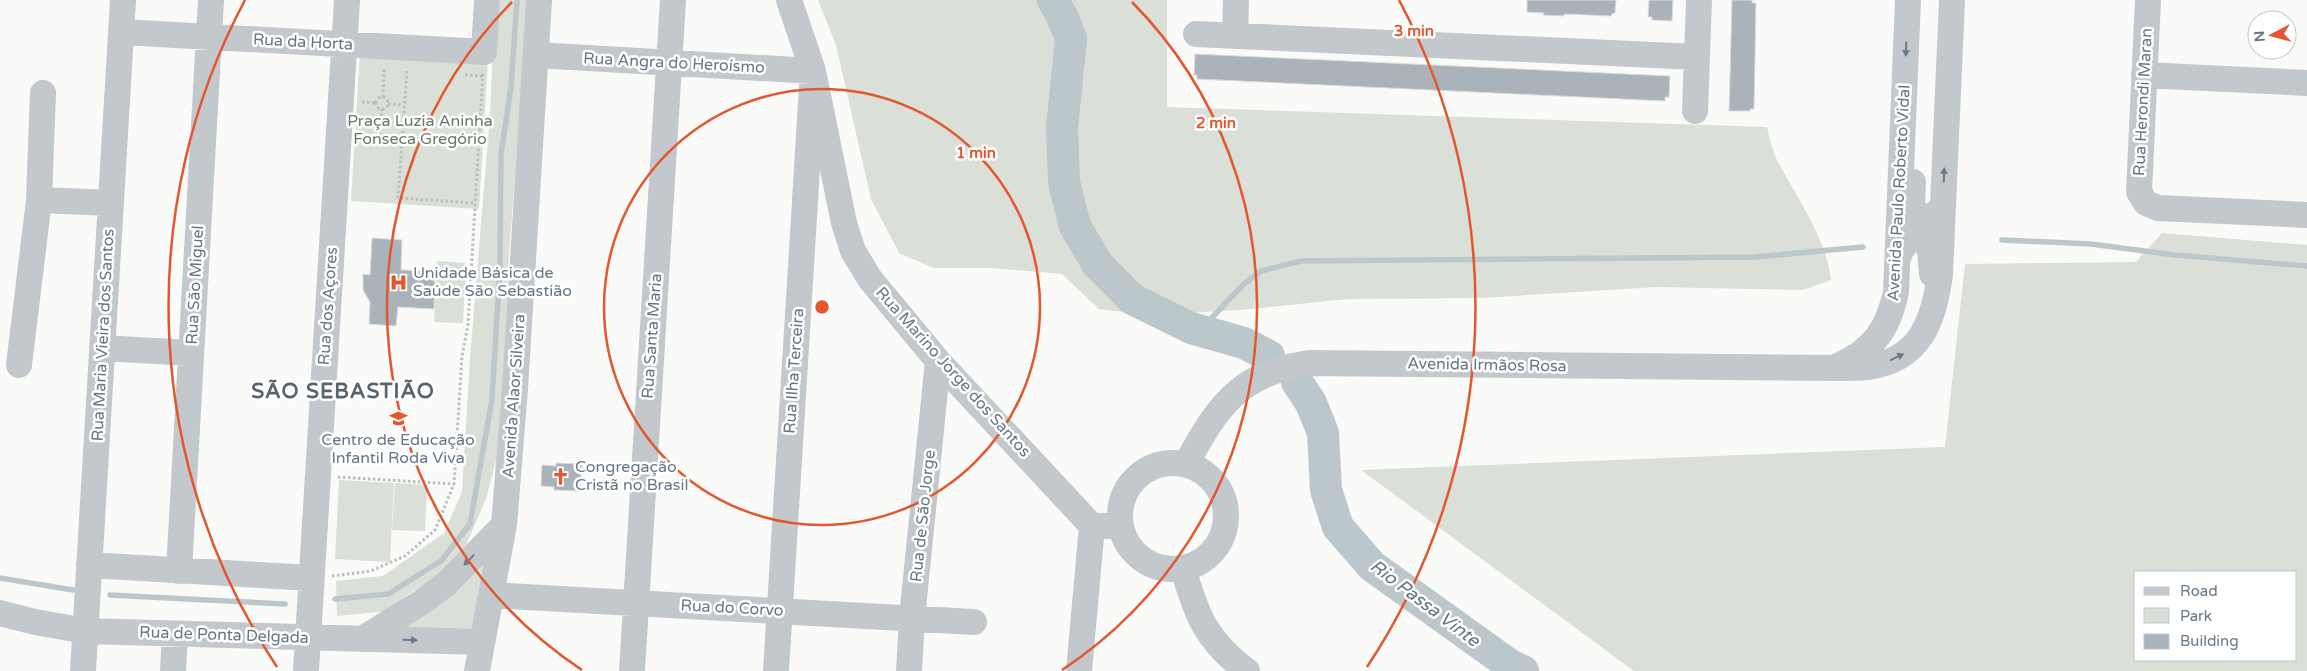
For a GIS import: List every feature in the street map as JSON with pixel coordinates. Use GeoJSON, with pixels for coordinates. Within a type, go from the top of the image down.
{"type":"FeatureCollection","features":[{"type":"Feature","properties":{"kind":"street","name":"Rua Maria Vieira dos Santos"},"geometry":{"type":"LineString","coordinates":[[83,671],[123,0]]}},
{"type":"Feature","properties":{"kind":"street","name":"Rua São Miguel"},"geometry":{"type":"LineString","coordinates":[[179,571],[212,0]]}},
{"type":"Feature","properties":{"kind":"street","name":"Rua dos Açores"},"geometry":{"type":"LineString","coordinates":[[306,671],[347,0]]}},
{"type":"Feature","properties":{"kind":"street"},"geometry":{"type":"LineString","coordinates":[[483,64],[487,0]]}},
{"type":"Feature","properties":{"kind":"street","name":"Avenida Alaor Silveira"},"geometry":{"type":"LineString","coordinates":[[477,671],[504,525],[515,389],[539,0]]}},
{"type":"Feature","properties":{"kind":"street","name":"Rua Santa Maria"},"geometry":{"type":"LineString","coordinates":[[632,671],[673,0]]}},
{"type":"Feature","properties":{"kind":"street","name":"Rua Marino Jorge dos Santos"},"geometry":{"type":"LineString","coordinates":[[789,0],[813,71],[844,223],[853,251],[870,279],[938,361],[1092,526]]}},
{"type":"Feature","properties":{"kind":"street"},"geometry":{"type":"LineString","coordinates":[[1235,36],[1236,0]]}},
{"type":"Feature","properties":{"kind":"street"},"geometry":{"type":"LineString","coordinates":[[1695,112],[1699,0]]}},
{"type":"Feature","properties":{"kind":"street","name":"Avenida Paulo Roberto Vidal"},"geometry":{"type":"LineString","coordinates":[[1832,368],[1858,357],[1870,346],[1883,329],[1891,311],[1896,292],[1908,0]]}},
{"type":"Feature","properties":{"kind":"street"},"geometry":{"type":"LineString","coordinates":[[1832,368],[1868,367],[1904,355],[1921,337],[1932,315],[1937,299],[1940,274],[1952,0]]}},
{"type":"Feature","properties":{"kind":"street","name":"Rua Herondi Maran"},"geometry":{"type":"LineString","coordinates":[[2148,0],[2139,192],[2146,203],[2158,208],[2307,215]]}},
{"type":"Feature","properties":{"kind":"street","name":"Rua da Horta"},"geometry":{"type":"LineString","coordinates":[[121,32],[386,46],[483,64]]}},
{"type":"Feature","properties":{"kind":"street"},"geometry":{"type":"LineString","coordinates":[[1196,34],[1697,57]]}},
{"type":"Feature","properties":{"kind":"street","name":"Rua Angra do Heroísmo"},"geometry":{"type":"LineString","coordinates":[[536,55],[813,71]]}},
{"type":"Feature","properties":{"kind":"street","name":"Rua Ilha Terceira"},"geometry":{"type":"LineString","coordinates":[[776,671],[813,71]]}},
{"type":"Feature","properties":{"kind":"street"},"geometry":{"type":"LineString","coordinates":[[2144,75],[2307,83]]}},
{"type":"Feature","properties":{"kind":"street"},"geometry":{"type":"LineString","coordinates":[[19,365],[39,200],[43,93]]}},
{"type":"Feature","properties":{"kind":"street"},"geometry":{"type":"LineString","coordinates":[[1903,126],[1913,156],[1914,212],[1924,218],[1930,218],[1943,208]]}},
{"type":"Feature","properties":{"kind":"street"},"geometry":{"type":"LineString","coordinates":[[39,200],[111,203]]}},
{"type":"Feature","properties":{"kind":"street"},"geometry":{"type":"LineString","coordinates":[[1898,257],[1904,244],[1911,240],[1925,242],[1930,249],[1932,315]]}},
{"type":"Feature","properties":{"kind":"street"},"geometry":{"type":"LineString","coordinates":[[102,348],[191,353]]}},
{"type":"Feature","properties":{"kind":"street","name":"Rua de São Jorge"},"geometry":{"type":"LineString","coordinates":[[909,671],[912,618],[938,361]]}},
{"type":"Feature","properties":{"kind":"street","name":"Avenida Irmãos Rosa"},"geometry":{"type":"LineString","coordinates":[[1186,464],[1211,421],[1232,396],[1259,377],[1275,370],[1300,364],[1832,368]]}},
{"type":"Feature","properties":{"kind":"street"},"geometry":{"type":"LineString","coordinates":[[1165,463],[1186,464],[1206,474],[1224,501],[1226,517],[1223,533],[1211,552],[1194,564],[1183,568],[1162,568],[1143,560],[1129,545],[1121,526],[1120,515],[1123,500],[1130,485],[1145,470],[1165,463]]}},
{"type":"Feature","properties":{"kind":"street"},"geometry":{"type":"LineString","coordinates":[[362,640],[422,602],[446,584],[504,525]]}},
{"type":"Feature","properties":{"kind":"street"},"geometry":{"type":"LineString","coordinates":[[1079,671],[1092,526],[1121,526]]}},
{"type":"Feature","properties":{"kind":"street"},"geometry":{"type":"LineString","coordinates":[[89,565],[311,578]]}},
{"type":"Feature","properties":{"kind":"street"},"geometry":{"type":"LineString","coordinates":[[1183,568],[1195,608],[1207,632],[1228,658],[1247,671]]}},
{"type":"Feature","properties":{"kind":"street","name":"Rua do Corvo"},"geometry":{"type":"LineString","coordinates":[[491,595],[974,622]]}},
{"type":"Feature","properties":{"kind":"street","name":"Rua de Ponta Delgada"},"geometry":{"type":"LineString","coordinates":[[0,613],[35,622],[86,631],[482,642]]}},
{"type":"Feature","properties":{"kind":"street"},"geometry":{"type":"LineString","coordinates":[[173,671],[175,634]]}},
{"type":"Feature","properties":{"kind":"path"},"geometry":{"type":"LineString","coordinates":[[386,46],[383,97],[388,104]]}},
{"type":"Feature","properties":{"kind":"path"},"geometry":{"type":"LineString","coordinates":[[463,75],[483,64]]}},
{"type":"Feature","properties":{"kind":"path"},"geometry":{"type":"LineString","coordinates":[[311,578],[371,571],[405,556],[435,530],[454,484],[462,356],[468,325],[483,64]]}},
{"type":"Feature","properties":{"kind":"path"},"geometry":{"type":"LineString","coordinates":[[415,72],[405,71],[398,198],[476,203]]}},
{"type":"Feature","properties":{"kind":"path"},"geometry":{"type":"LineString","coordinates":[[382,109],[376,103],[379,98],[383,97]]}},
{"type":"Feature","properties":{"kind":"path"},"geometry":{"type":"LineString","coordinates":[[380,136],[382,109],[388,104],[403,105]]}},
{"type":"Feature","properties":{"kind":"path"},"geometry":{"type":"LineString","coordinates":[[339,133],[402,137]]}},
{"type":"Feature","properties":{"kind":"path"},"geometry":{"type":"LineString","coordinates":[[318,476],[454,484]]}},
{"type":"Feature","properties":{"kind":"green space"},"geometry":{"type":"Polygon","coordinates":[[[495,0],[528,0],[508,268],[508,316],[500,445],[486,499],[466,545],[440,574],[407,595],[388,611],[337,616],[336,581],[383,576],[444,533],[462,492],[470,359],[490,115],[495,0]]]}},
{"type":"Feature","properties":{"kind":"green space"},"geometry":{"type":"Polygon","coordinates":[[[818,0],[1167,0],[1167,107],[1767,127],[1777,160],[1817,233],[1828,264],[1831,280],[1803,290],[1656,287],[1481,298],[1347,299],[1240,310],[1147,315],[1099,309],[1062,274],[992,268],[934,268],[899,253],[871,199],[836,45],[818,0]]]}},
{"type":"Feature","properties":{"kind":"green space","name":"Praça Luzia Aninha Fonseca Gregório"},"geometry":{"type":"Polygon","coordinates":[[[360,52],[488,60],[479,209],[351,201],[360,52]]]}},
{"type":"Feature","properties":{"kind":"green space"},"geometry":{"type":"Polygon","coordinates":[[[2162,233],[2307,245],[2307,671],[1634,671],[1361,470],[1945,447],[1965,264],[2136,262],[2162,233]]]}},
{"type":"Feature","properties":{"kind":"green space"},"geometry":{"type":"Polygon","coordinates":[[[437,261],[466,263],[463,323],[434,322],[437,261]]]}},
{"type":"Feature","properties":{"kind":"green space"},"geometry":{"type":"Polygon","coordinates":[[[339,480],[394,483],[390,562],[335,559],[339,480]]]}},
{"type":"Feature","properties":{"kind":"green space"},"geometry":{"type":"Polygon","coordinates":[[[395,483],[427,485],[425,531],[392,530],[395,483]]]}},
{"type":"Feature","properties":{"kind":"green space"},"geometry":{"type":"Polygon","coordinates":[[[486,557],[479,636],[396,634],[486,557]]]}},
{"type":"Feature","properties":{"kind":"building"},"geometry":{"type":"Polygon","coordinates":[[[1527,0],[1616,0],[1615,13],[1611,16],[1564,14],[1564,16],[1527,12],[1527,0]]]}},
{"type":"Feature","properties":{"kind":"building"},"geometry":{"type":"Polygon","coordinates":[[[1649,0],[1673,0],[1672,21],[1652,20],[1652,17],[1648,17],[1649,0]]]}},
{"type":"Feature","properties":{"kind":"building"},"geometry":{"type":"Polygon","coordinates":[[[1732,0],[1752,0],[1752,3],[1756,3],[1754,109],[1750,109],[1750,111],[1729,111],[1732,0]]]}},
{"type":"Feature","properties":{"kind":"building"},"geometry":{"type":"Polygon","coordinates":[[[1195,54],[1670,76],[1669,97],[1665,97],[1665,101],[1197,79],[1197,75],[1194,75],[1195,54]]]}},
{"type":"Feature","properties":{"kind":"building","name":"Unidade Básica de Saúde São Sebastião"},"geometry":{"type":"Polygon","coordinates":[[[372,238],[402,240],[401,270],[435,271],[434,309],[398,307],[396,326],[369,324],[370,302],[363,290],[363,274],[370,275],[372,238]]]}},
{"type":"Feature","properties":{"kind":"building","name":"Congregação Cristã no Brasil"},"geometry":{"type":"Polygon","coordinates":[[[556,463],[582,464],[580,491],[554,490],[554,487],[541,486],[542,465],[556,466],[556,463]]]}},
{"type":"Feature","properties":{"kind":"waterway"},"geometry":{"type":"LineString","coordinates":[[335,599],[388,594],[441,561],[470,524],[492,399],[500,267],[501,154],[511,87],[517,0]]}},
{"type":"Feature","properties":{"kind":"waterway","name":"Rio Passa Vinte"},"geometry":{"type":"LineString","coordinates":[[1053,0],[1063,18],[1071,39],[1062,128],[1064,182],[1075,226],[1098,265],[1132,299],[1191,328],[1244,343],[1269,356]]}},
{"type":"Feature","properties":{"kind":"waterway"},"geometry":{"type":"LineString","coordinates":[[2002,240],[2091,244],[2175,255],[2307,266]]}},
{"type":"Feature","properties":{"kind":"waterway"},"geometry":{"type":"LineString","coordinates":[[1191,328],[1205,325],[1244,284],[1261,271],[1301,261],[1755,257],[1863,247]]}},
{"type":"Feature","properties":{"kind":"waterway","name":"Rio Passa Vinte"},"geometry":{"type":"LineString","coordinates":[[1297,382],[1311,403],[1323,433],[1326,490],[1338,527],[1372,566],[1510,665],[1523,671]]}},
{"type":"Feature","properties":{"kind":"waterway"},"geometry":{"type":"LineString","coordinates":[[0,578],[73,590]]}},
{"type":"Feature","properties":{"kind":"waterway"},"geometry":{"type":"LineString","coordinates":[[110,595],[285,604]]}},
{"type":"Feature","properties":{"kind":"place","name":"Unidade Básica de Saúde São Sebastião"},"geometry":{"type":"Point","coordinates":[399,282]}},
{"type":"Feature","properties":{"kind":"place","name":"Centro de Educação Infantil Roda Viva"},"geometry":{"type":"Point","coordinates":[398,419]}},
{"type":"Feature","properties":{"kind":"place","name":"Congregação Cristã no Brasil"},"geometry":{"type":"Point","coordinates":[561,476]}},
{"type":"Feature","properties":{"kind":"district","name":"SÃO SEBASTIÃO"},"geometry":{"type":"Point","coordinates":[343,391]}}]}
